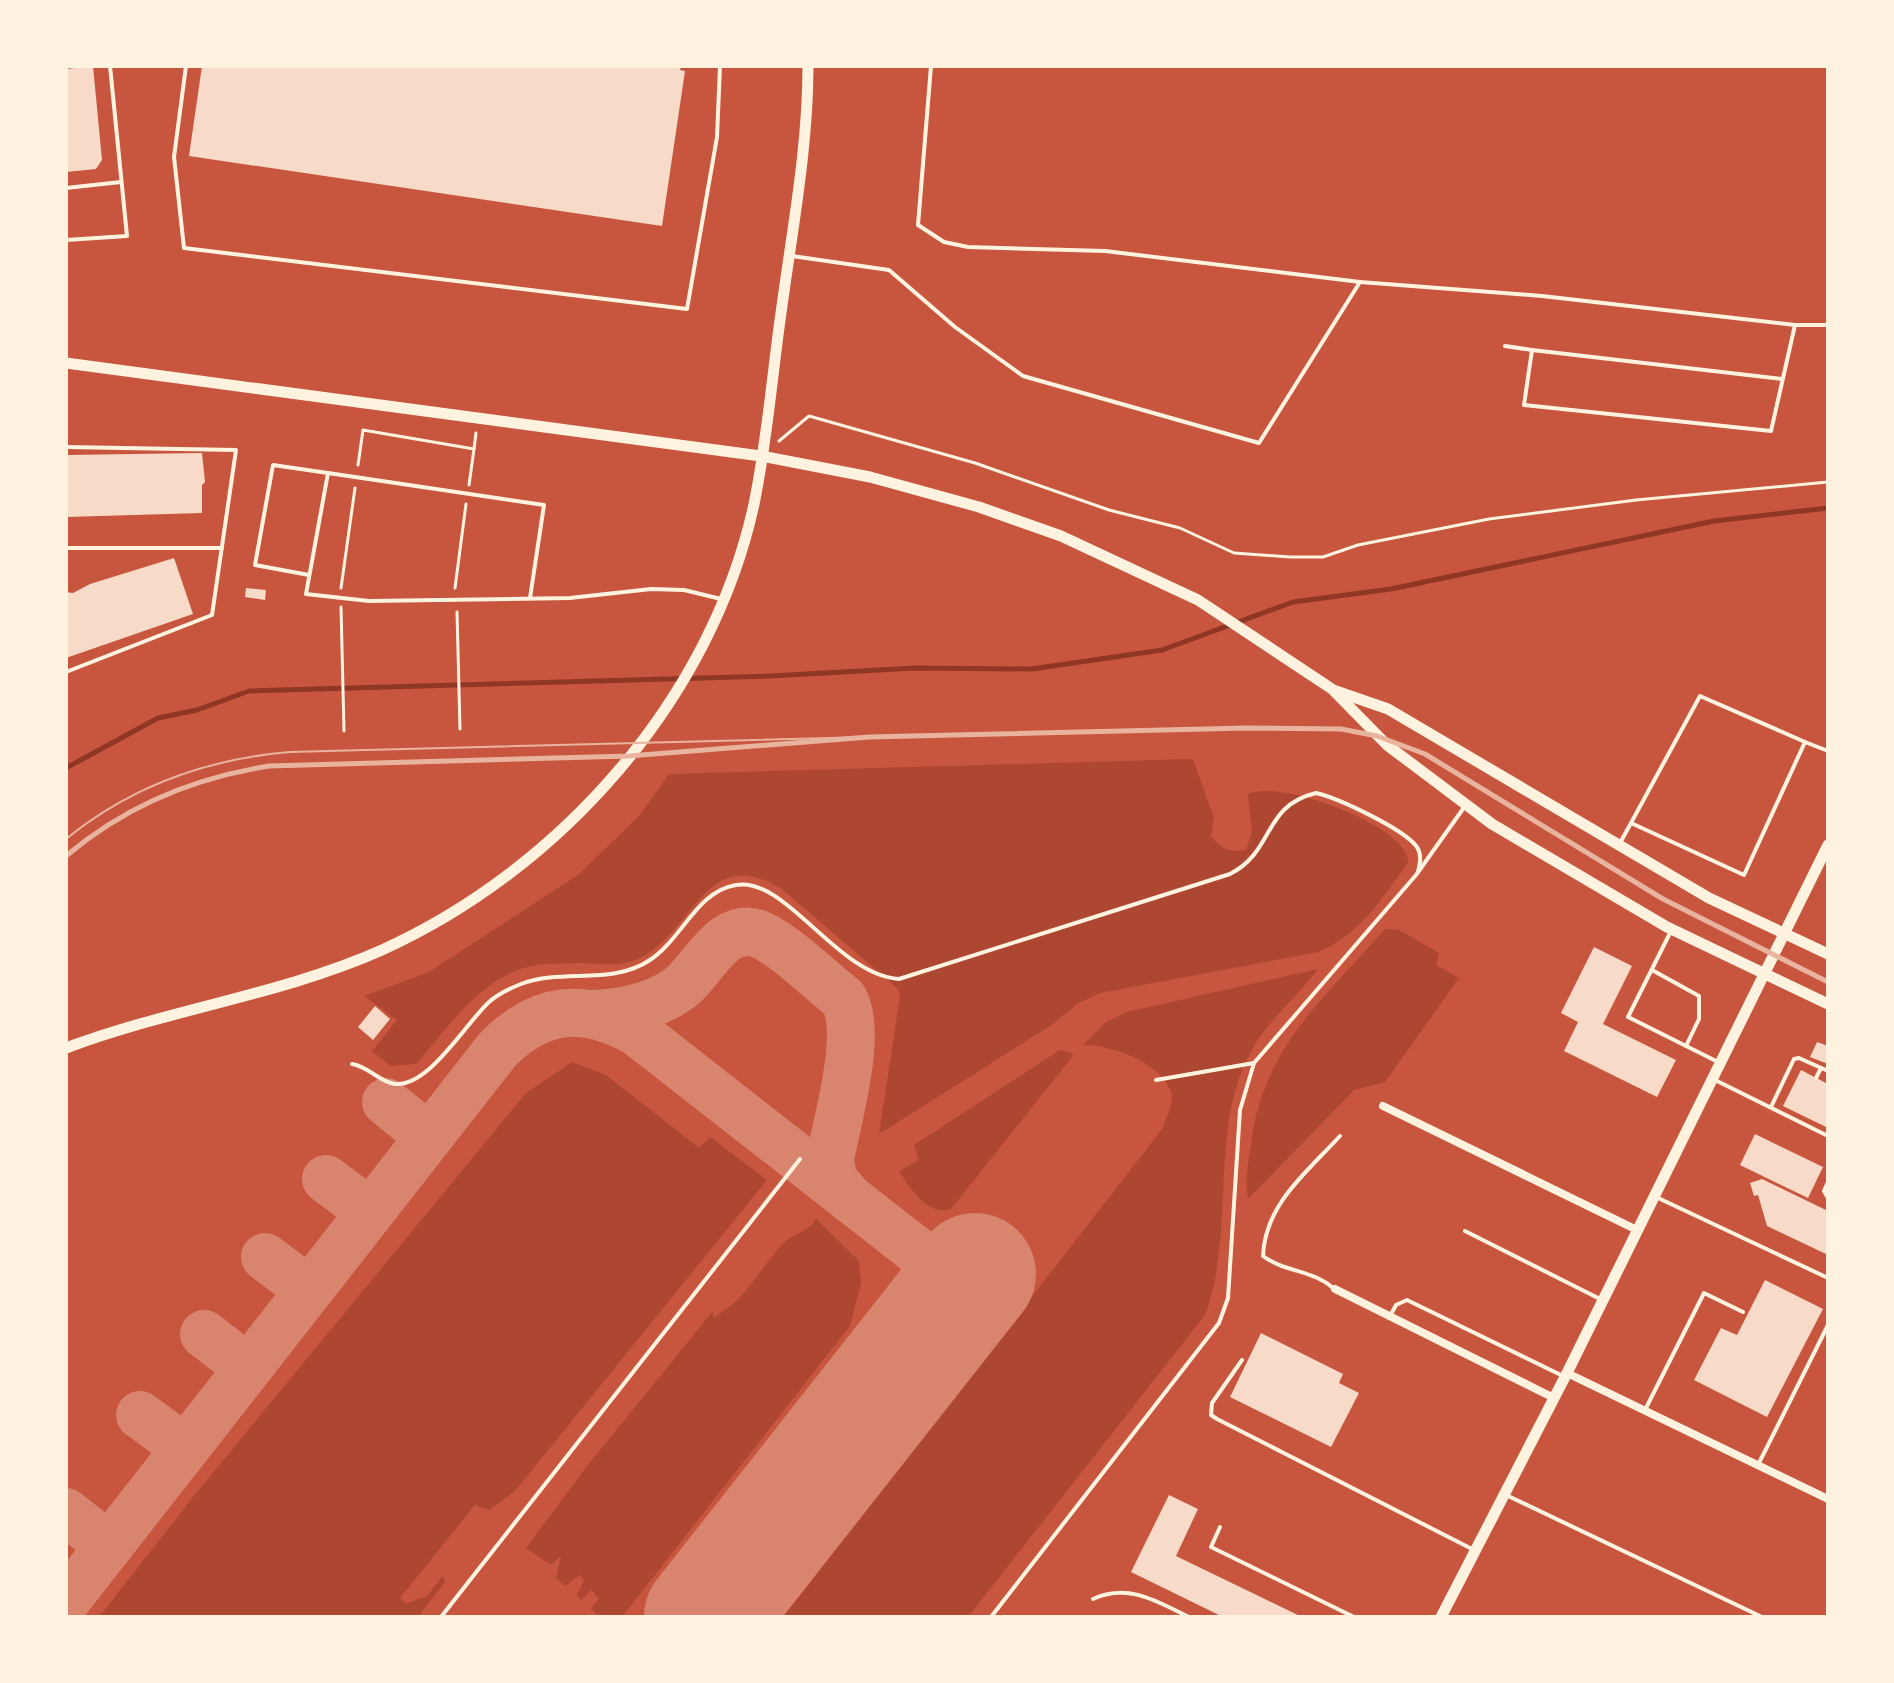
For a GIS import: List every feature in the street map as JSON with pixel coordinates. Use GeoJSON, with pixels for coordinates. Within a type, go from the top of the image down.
{"type":"FeatureCollection","features":[{"type":"Feature","properties":{"kind":"main road"},"geometry":{"type":"LineString","coordinates":[[66,1048],[118,1029],[269,989],[354,961],[433,924],[501,879],[551,839],[614,776],[650,729],[707,635],[723,599],[754,503],[789,256],[805,125],[808,66]]}},
{"type":"Feature","properties":{"kind":"main road"},"geometry":{"type":"LineString","coordinates":[[66,363],[761,456],[870,477],[979,507],[1061,536],[1198,600],[1275,649],[1332,689],[1377,736],[1465,806],[1568,871],[1672,929],[1828,1004]]}},
{"type":"Feature","properties":{"kind":"main road"},"geometry":{"type":"LineString","coordinates":[[1332,689],[1388,709],[1709,898],[1828,954]]}},
{"type":"Feature","properties":{"kind":"main road"},"geometry":{"type":"LineString","coordinates":[[1444,1616],[1828,845]]}},
{"type":"Feature","properties":{"kind":"street"},"geometry":{"type":"LineString","coordinates":[[1383,1106],[1637,1230]]}},
{"type":"Feature","properties":{"kind":"street"},"geometry":{"type":"LineString","coordinates":[[1335,1289],[1389,1319],[1554,1398]]}},
{"type":"Feature","properties":{"kind":"street"},"geometry":{"type":"LineString","coordinates":[[1566,1375],[1828,1499]]}},
{"type":"Feature","properties":{"kind":"lane"},"geometry":{"type":"LineString","coordinates":[[66,240],[127,236],[110,66]]}},
{"type":"Feature","properties":{"kind":"lane"},"geometry":{"type":"LineString","coordinates":[[186,66],[174,157],[184,248],[687,309],[717,137],[720,66]]}},
{"type":"Feature","properties":{"kind":"lane"},"geometry":{"type":"LineString","coordinates":[[931,66],[918,225],[944,242],[968,247],[1105,251],[1360,282],[1542,296],[1795,325],[1828,325]]}},
{"type":"Feature","properties":{"kind":"lane"},"geometry":{"type":"LineString","coordinates":[[66,188],[121,182]]}},
{"type":"Feature","properties":{"kind":"lane"},"geometry":{"type":"LineString","coordinates":[[789,256],[889,270],[955,327],[1023,376],[1259,443],[1360,282]]}},
{"type":"Feature","properties":{"kind":"lane"},"geometry":{"type":"LineString","coordinates":[[1532,350],[1524,405],[1771,431],[1795,325]]}},
{"type":"Feature","properties":{"kind":"lane"},"geometry":{"type":"LineString","coordinates":[[1505,346],[1782,379]]}},
{"type":"Feature","properties":{"kind":"lane"},"geometry":{"type":"LineString","coordinates":[[66,447],[236,450],[212,615],[66,672]]}},
{"type":"Feature","properties":{"kind":"lane"},"geometry":{"type":"LineString","coordinates":[[309,575],[255,565],[273,465],[544,505],[530,598]]}},
{"type":"Feature","properties":{"kind":"lane"},"geometry":{"type":"LineString","coordinates":[[328,473],[306,594],[341,598],[456,600],[651,589],[684,590],[723,599]]}},
{"type":"Feature","properties":{"kind":"lane"},"geometry":{"type":"LineString","coordinates":[[66,548],[222,548]]}},
{"type":"Feature","properties":{"kind":"lane"},"geometry":{"type":"LineString","coordinates":[[1619,846],[1700,696],[1828,751]]}},
{"type":"Feature","properties":{"kind":"lane"},"geometry":{"type":"LineString","coordinates":[[1631,823],[1744,875],[1805,742]]}},
{"type":"Feature","properties":{"kind":"lane"},"geometry":{"type":"LineString","coordinates":[[352,1064],[362,1065],[393,1084],[406,1084],[423,1075],[491,1000],[519,985],[549,975],[605,976],[632,969],[651,959],[670,942],[718,890],[738,884],[767,890],[871,974],[899,979],[1230,874],[1248,865],[1258,854],[1274,820],[1285,806],[1316,793],[1329,796],[1403,835],[1416,846],[1421,856],[1418,872]]}},
{"type":"Feature","properties":{"kind":"lane"},"geometry":{"type":"LineString","coordinates":[[991,1617],[1219,1323],[1228,1298],[1240,1110],[1254,1063],[1418,872],[1465,806]]}},
{"type":"Feature","properties":{"kind":"lane"},"geometry":{"type":"LineString","coordinates":[[1672,929],[1628,1017],[1720,1063]]}},
{"type":"Feature","properties":{"kind":"lane"},"geometry":{"type":"LineString","coordinates":[[1652,970],[1699,996],[1702,1009],[1686,1046]]}},
{"type":"Feature","properties":{"kind":"lane"},"geometry":{"type":"LineString","coordinates":[[1771,1107],[1794,1059],[1799,1058],[1828,1071]]}},
{"type":"Feature","properties":{"kind":"lane"},"geometry":{"type":"LineString","coordinates":[[1156,1080],[1254,1063]]}},
{"type":"Feature","properties":{"kind":"lane"},"geometry":{"type":"LineString","coordinates":[[1816,1078],[1821,1068]]}},
{"type":"Feature","properties":{"kind":"lane"},"geometry":{"type":"LineString","coordinates":[[1712,1079],[1826,1135],[1826,1127]]}},
{"type":"Feature","properties":{"kind":"lane"},"geometry":{"type":"LineString","coordinates":[[1794,1119],[1797,1113]]}},
{"type":"Feature","properties":{"kind":"lane"},"geometry":{"type":"LineString","coordinates":[[1335,1289],[1309,1274],[1277,1267],[1263,1256],[1264,1234],[1273,1211],[1340,1136]]}},
{"type":"Feature","properties":{"kind":"lane"},"geometry":{"type":"LineString","coordinates":[[441,1617],[800,1159]]}},
{"type":"Feature","properties":{"kind":"lane"},"geometry":{"type":"LineString","coordinates":[[1828,1182],[1824,1191],[1828,1198]]}},
{"type":"Feature","properties":{"kind":"lane"},"geometry":{"type":"LineString","coordinates":[[1654,1196],[1828,1278]]}},
{"type":"Feature","properties":{"kind":"lane"},"geometry":{"type":"LineString","coordinates":[[1465,1231],[1602,1301]]}},
{"type":"Feature","properties":{"kind":"lane"},"geometry":{"type":"LineString","coordinates":[[1644,1411],[1704,1293],[1743,1312]]}},
{"type":"Feature","properties":{"kind":"lane"},"geometry":{"type":"LineString","coordinates":[[1389,1319],[1396,1305],[1407,1300],[1566,1375]]}},
{"type":"Feature","properties":{"kind":"lane"},"geometry":{"type":"LineString","coordinates":[[1758,1465],[1828,1325]]}},
{"type":"Feature","properties":{"kind":"lane"},"geometry":{"type":"LineString","coordinates":[[1242,1360],[1212,1403],[1211,1415],[1475,1551]]}},
{"type":"Feature","properties":{"kind":"lane"},"geometry":{"type":"LineString","coordinates":[[1503,1494],[1762,1617]]}},
{"type":"Feature","properties":{"kind":"lane"},"geometry":{"type":"LineString","coordinates":[[1220,1527],[1211,1547],[1354,1617]]}},
{"type":"Feature","properties":{"kind":"lane"},"geometry":{"type":"LineString","coordinates":[[1093,1599],[1111,1591],[1135,1592],[1189,1617]]}},
{"type":"Feature","properties":{"kind":"path"},"geometry":{"type":"LineString","coordinates":[[761,456],[809,416],[975,463],[1109,510],[1180,528],[1234,553],[1290,557],[1323,557],[1358,545],[1489,519],[1636,500],[1828,482]]}},
{"type":"Feature","properties":{"kind":"path"},"geometry":{"type":"LineString","coordinates":[[344,731],[341,598],[363,430],[474,449],[456,600],[460,729]]}},
{"type":"Feature","properties":{"kind":"shaded area"},"geometry":{"type":"Polygon","coordinates":[[[1193,759],[1214,818],[1211,836],[1227,849],[1246,850],[1252,832],[1248,794],[1264,791],[1313,799],[1367,821],[1404,849],[1408,863],[1369,915],[1333,945],[1318,952],[1100,993],[1077,1004],[1053,1024],[879,1134],[900,996],[898,989],[782,889],[756,877],[735,876],[718,883],[659,945],[640,958],[615,964],[536,965],[496,981],[453,1020],[416,1064],[391,1066],[372,1051],[397,1020],[364,996],[429,972],[578,875],[640,815],[669,774],[1193,759]]]}},
{"type":"Feature","properties":{"kind":"shaded area"},"geometry":{"type":"Polygon","coordinates":[[[1385,929],[1399,930],[1439,953],[1436,965],[1459,978],[1385,1082],[1354,1090],[1248,1199],[1251,1144],[1268,1079],[1300,1026],[1385,929]]]}},
{"type":"Feature","properties":{"kind":"shaded area"},"geometry":{"type":"Polygon","coordinates":[[[1318,969],[1264,1031],[1249,1055],[1237,1085],[1226,1149],[1219,1251],[1205,1315],[968,1617],[783,1617],[1163,1128],[1172,1095],[1165,1080],[1133,1057],[1107,1048],[1083,1045],[1106,1022],[1127,1012],[1318,969]]]}},
{"type":"Feature","properties":{"kind":"shaded area"},"geometry":{"type":"Polygon","coordinates":[[[1060,1050],[1073,1053],[1072,1057],[951,1209],[935,1209],[920,1199],[899,1171],[919,1160],[914,1145],[1060,1050]]]}},
{"type":"Feature","properties":{"kind":"shaded area"},"geometry":{"type":"Polygon","coordinates":[[[572,1062],[606,1075],[699,1148],[710,1137],[767,1180],[515,1491],[489,1510],[475,1505],[400,1598],[406,1604],[427,1596],[443,1576],[445,1582],[418,1617],[99,1617],[197,1492],[526,1093],[572,1062]]]}},
{"type":"Feature","properties":{"kind":"shaded area"},"geometry":{"type":"Polygon","coordinates":[[[816,1219],[859,1261],[861,1284],[850,1326],[622,1617],[600,1617],[591,1609],[599,1598],[591,1590],[581,1600],[577,1595],[584,1580],[580,1575],[565,1586],[556,1578],[561,1556],[551,1565],[526,1548],[588,1465],[713,1311],[713,1318],[726,1310],[745,1292],[776,1251],[816,1219]]]}},
{"type":"Feature","properties":{"kind":"building"},"geometry":{"type":"Polygon","coordinates":[[[93,66],[102,160],[96,169],[66,172],[66,69],[93,66]]]}},
{"type":"Feature","properties":{"kind":"building"},"geometry":{"type":"Polygon","coordinates":[[[202,66],[681,66],[680,70],[685,71],[662,226],[189,156],[202,66]]]}},
{"type":"Feature","properties":{"kind":"building"},"geometry":{"type":"Polygon","coordinates":[[[202,453],[205,482],[202,485],[202,513],[66,517],[66,455],[202,453]]]}},
{"type":"Feature","properties":{"kind":"building"},"geometry":{"type":"Polygon","coordinates":[[[174,558],[193,614],[66,658],[66,592],[73,593],[90,584],[174,558]]]}},
{"type":"Feature","properties":{"kind":"building"},"geometry":{"type":"Polygon","coordinates":[[[246,588],[266,590],[265,600],[245,597],[246,588]]]}},
{"type":"Feature","properties":{"kind":"building"},"geometry":{"type":"Polygon","coordinates":[[[1594,947],[1632,966],[1603,1024],[1676,1060],[1657,1097],[1564,1051],[1578,1022],[1561,1013],[1594,947]]]}},
{"type":"Feature","properties":{"kind":"building"},"geometry":{"type":"Polygon","coordinates":[[[375,1006],[390,1019],[373,1040],[358,1027],[375,1006]]]}},
{"type":"Feature","properties":{"kind":"building"},"geometry":{"type":"Polygon","coordinates":[[[1817,1042],[1828,1046],[1828,1064],[1810,1057],[1817,1042]]]}},
{"type":"Feature","properties":{"kind":"building"},"geometry":{"type":"Polygon","coordinates":[[[1801,1070],[1828,1084],[1828,1128],[1783,1106],[1801,1070]]]}},
{"type":"Feature","properties":{"kind":"building"},"geometry":{"type":"Polygon","coordinates":[[[1755,1134],[1823,1167],[1808,1198],[1740,1165],[1755,1134]]]}},
{"type":"Feature","properties":{"kind":"building"},"geometry":{"type":"Polygon","coordinates":[[[1762,1179],[1828,1211],[1828,1255],[1767,1226],[1758,1195],[1754,1196],[1750,1183],[1762,1179]]]}},
{"type":"Feature","properties":{"kind":"building"},"geometry":{"type":"Polygon","coordinates":[[[1765,1280],[1823,1309],[1767,1417],[1694,1380],[1721,1328],[1737,1335],[1765,1280]]]}},
{"type":"Feature","properties":{"kind":"building"},"geometry":{"type":"Polygon","coordinates":[[[1261,1333],[1343,1374],[1339,1383],[1359,1393],[1331,1447],[1230,1397],[1261,1333]]]}},
{"type":"Feature","properties":{"kind":"building"},"geometry":{"type":"Polygon","coordinates":[[[1169,1495],[1198,1509],[1176,1556],[1302,1617],[1223,1617],[1131,1572],[1169,1495]]]}},
{"type":"Feature","properties":{"kind":"waterway"},"geometry":{"type":"LineString","coordinates":[[66,768],[158,718],[197,710],[249,691],[770,676],[915,668],[1032,669],[1162,650],[1293,602],[1391,589],[1714,521],[1828,508]]}},
{"type":"Feature","properties":{"kind":"taxiway"},"geometry":{"type":"LineString","coordinates":[[594,1014],[637,1008],[667,996],[686,982],[723,941],[734,935],[746,932],[759,934],[780,946],[843,998],[849,1013],[850,1053],[830,1159],[833,1179],[850,1199]]}},
{"type":"Feature","properties":{"kind":"taxiway"},"geometry":{"type":"LineString","coordinates":[[66,1601],[498,1049],[514,1034],[548,1017],[582,1013],[619,1023],[638,1033],[963,1287]]}},
{"type":"Feature","properties":{"kind":"taxiway"},"geometry":{"type":"LineString","coordinates":[[386,1102],[429,1137]]}},
{"type":"Feature","properties":{"kind":"taxiway"},"geometry":{"type":"LineString","coordinates":[[326,1179],[370,1212]]}},
{"type":"Feature","properties":{"kind":"taxiway"},"geometry":{"type":"LineString","coordinates":[[265,1257],[309,1290]]}},
{"type":"Feature","properties":{"kind":"taxiway"},"geometry":{"type":"LineString","coordinates":[[204,1334],[248,1368]]}},
{"type":"Feature","properties":{"kind":"taxiway"},"geometry":{"type":"LineString","coordinates":[[140,1415],[185,1448]]}},
{"type":"Feature","properties":{"kind":"taxiway"},"geometry":{"type":"LineString","coordinates":[[66,1512],[109,1546]]}},
{"type":"Feature","properties":{"kind":"runway"},"geometry":{"type":"LineString","coordinates":[[705,1617],[975,1274]]}},
{"type":"Feature","properties":{"kind":"tram line"},"geometry":{"type":"LineString","coordinates":[[66,839],[117,804],[171,778],[229,761],[290,752],[869,737]]}},
{"type":"Feature","properties":{"kind":"railway"},"geometry":{"type":"LineString","coordinates":[[66,856],[112,823],[161,797],[214,778],[269,766],[629,756],[869,737],[1247,728],[1341,729],[1377,736],[1425,754],[1663,899],[1828,982]]}}]}
